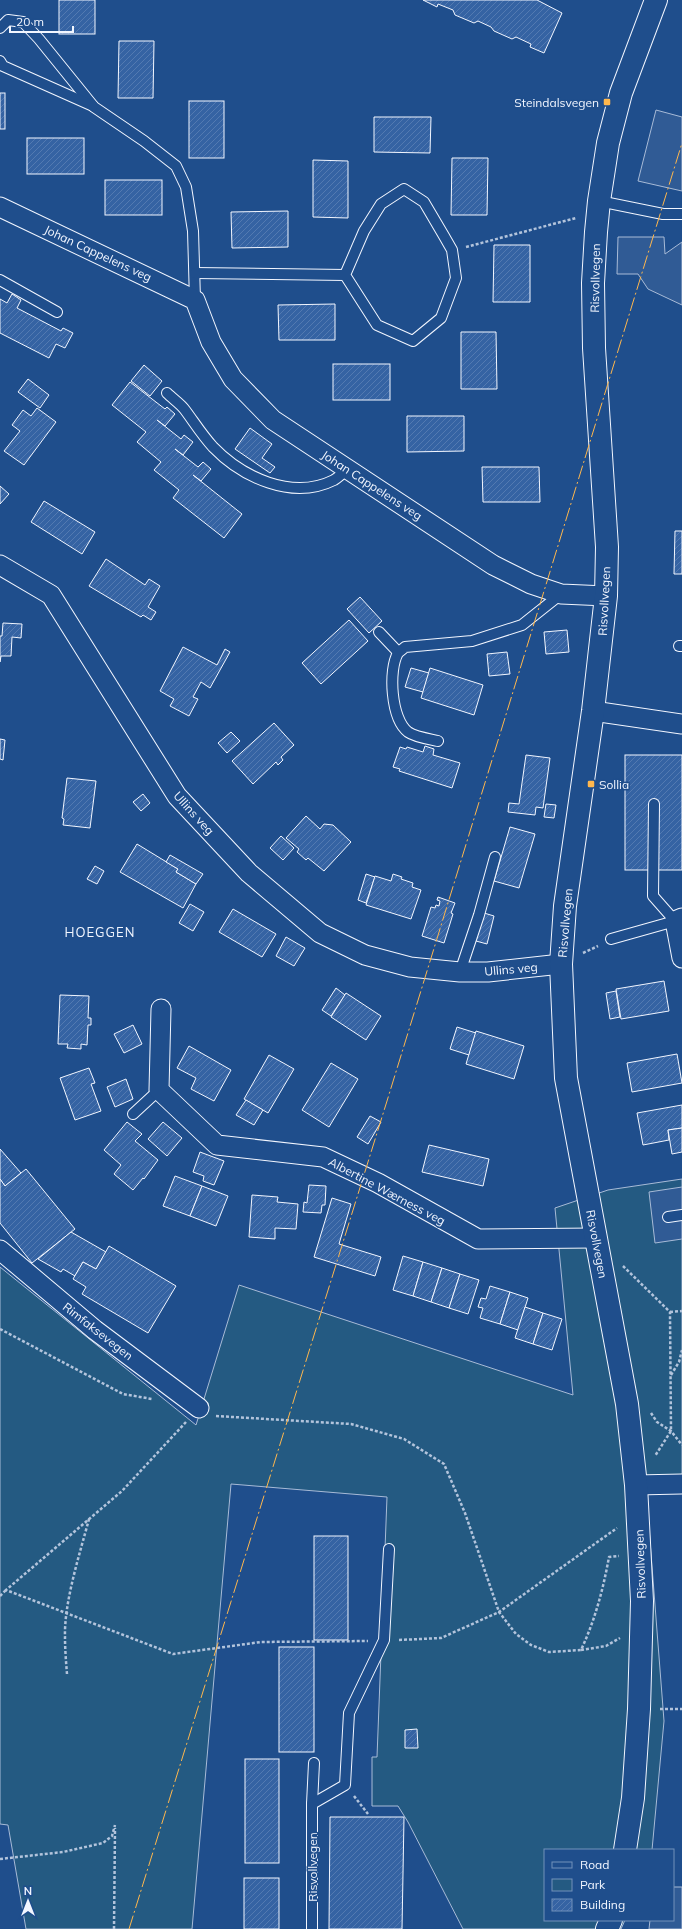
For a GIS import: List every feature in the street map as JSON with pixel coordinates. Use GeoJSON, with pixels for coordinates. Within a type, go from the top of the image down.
{"type":"FeatureCollection","features":[{"type":"Feature","properties":{"kind":"street","name":"Risvollvegen"},"geometry":{"type":"LineString","coordinates":[[625,1849],[633,1798],[639,1709],[641,1636],[640,1555],[636,1485],[627,1404],[566,1078],[561,964],[565,906],[594,711],[606,596],[607,547],[594,326],[593,283],[598,207],[608,143],[621,92],[652,1]]}},
{"type":"Feature","properties":{"kind":"street","name":"Johan Cappelens veg"},"geometry":{"type":"LineString","coordinates":[[0,207],[195,300],[211,342],[233,379],[273,420],[493,565],[531,584],[561,594],[606,596]]}},
{"type":"Feature","properties":{"kind":"street","name":"Ullins veg"},"geometry":{"type":"LineString","coordinates":[[0,564],[51,595],[177,796],[249,874],[320,933],[366,954],[410,967],[460,972],[488,972],[561,964]]}},
{"type":"Feature","properties":{"kind":"street"},"geometry":{"type":"LineString","coordinates":[[594,711],[682,724]]}},
{"type":"Feature","properties":{"kind":"street"},"geometry":{"type":"LineString","coordinates":[[679,920],[682,958]]}},
{"type":"Feature","properties":{"kind":"street"},"geometry":{"type":"LineString","coordinates":[[159,1090],[161,1009]]}},
{"type":"Feature","properties":{"kind":"street","name":"Albertine Wærness veg"},"geometry":{"type":"LineString","coordinates":[[159,1090],[217,1145],[323,1157],[378,1184],[478,1239],[595,1238]]}},
{"type":"Feature","properties":{"kind":"street","name":"Rimfaksevegen"},"geometry":{"type":"LineString","coordinates":[[0,1250],[95,1330],[199,1408]]}},
{"type":"Feature","properties":{"kind":"street"},"geometry":{"type":"LineString","coordinates":[[636,1485],[682,1484]]}},
{"type":"Feature","properties":{"kind":"lane","name":"Johan Cappelens veg"},"geometry":{"type":"LineString","coordinates":[[0,28],[8,20],[23,22],[39,39],[94,107]]}},
{"type":"Feature","properties":{"kind":"lane","name":"Johan Cappelens veg"},"geometry":{"type":"LineString","coordinates":[[0,61],[3,66],[94,107],[144,141],[176,166],[186,187],[194,231],[195,300]]}},
{"type":"Feature","properties":{"kind":"lane"},"geometry":{"type":"LineString","coordinates":[[404,189],[424,202],[452,250],[456,278],[441,318],[413,341],[377,325],[345,275],[364,231],[382,204],[404,189]]}},
{"type":"Feature","properties":{"kind":"lane"},"geometry":{"type":"LineString","coordinates":[[598,207],[663,214],[682,214]]}},
{"type":"Feature","properties":{"kind":"lane"},"geometry":{"type":"LineString","coordinates":[[195,273],[345,275]]}},
{"type":"Feature","properties":{"kind":"lane"},"geometry":{"type":"LineString","coordinates":[[0,280],[57,312]]}},
{"type":"Feature","properties":{"kind":"lane"},"geometry":{"type":"LineString","coordinates":[[167,393],[185,409],[213,447],[246,474],[265,482],[288,487],[310,488],[334,480],[348,468]]}},
{"type":"Feature","properties":{"kind":"lane"},"geometry":{"type":"LineString","coordinates":[[438,742],[408,732],[398,717],[394,701],[392,678],[398,652],[406,647],[472,641],[522,625],[561,594]]}},
{"type":"Feature","properties":{"kind":"lane"},"geometry":{"type":"LineString","coordinates":[[379,632],[398,652]]}},
{"type":"Feature","properties":{"kind":"lane"},"geometry":{"type":"LineString","coordinates":[[654,804],[653,896],[679,920]]}},
{"type":"Feature","properties":{"kind":"lane"},"geometry":{"type":"LineString","coordinates":[[460,972],[479,915],[495,856]]}},
{"type":"Feature","properties":{"kind":"lane"},"geometry":{"type":"LineString","coordinates":[[611,939],[679,920]]}},
{"type":"Feature","properties":{"kind":"lane"},"geometry":{"type":"LineString","coordinates":[[133,1114],[159,1090]]}},
{"type":"Feature","properties":{"kind":"lane"},"geometry":{"type":"LineString","coordinates":[[668,1217],[682,1215]]}},
{"type":"Feature","properties":{"kind":"lane"},"geometry":{"type":"LineString","coordinates":[[312,1804],[345,1785],[349,1713],[384,1640],[389,1549]]}},
{"type":"Feature","properties":{"kind":"lane","name":"Risvollvegen"},"geometry":{"type":"LineString","coordinates":[[312,1929],[312,1804],[314,1763]]}},
{"type":"Feature","properties":{"kind":"path"},"geometry":{"type":"LineString","coordinates":[[452,250],[598,207]]}},
{"type":"Feature","properties":{"kind":"path"},"geometry":{"type":"LineString","coordinates":[[561,964],[611,939]]}},
{"type":"Feature","properties":{"kind":"path"},"geometry":{"type":"LineString","coordinates":[[622,1264],[670,1312],[671,1431],[636,1485]]}},
{"type":"Feature","properties":{"kind":"path"},"geometry":{"type":"LineString","coordinates":[[670,1312],[682,1311]]}},
{"type":"Feature","properties":{"kind":"path"},"geometry":{"type":"LineString","coordinates":[[0,1329],[123,1394],[153,1400]]}},
{"type":"Feature","properties":{"kind":"path"},"geometry":{"type":"LineString","coordinates":[[671,1375],[682,1350]]}},
{"type":"Feature","properties":{"kind":"path"},"geometry":{"type":"LineString","coordinates":[[627,1404],[646,1407],[657,1422],[671,1431],[682,1445]]}},
{"type":"Feature","properties":{"kind":"path"},"geometry":{"type":"LineString","coordinates":[[0,1596],[122,1491],[199,1408],[213,1416],[351,1424],[404,1439],[444,1464],[465,1513],[499,1612],[516,1634],[531,1645],[549,1652],[581,1650],[606,1646],[623,1636],[641,1636]]}},
{"type":"Feature","properties":{"kind":"path"},"geometry":{"type":"LineString","coordinates":[[67,1674],[64,1636],[67,1613],[76,1566],[89,1518]]}},
{"type":"Feature","properties":{"kind":"path"},"geometry":{"type":"LineString","coordinates":[[6,1590],[173,1654],[261,1642],[441,1638],[499,1612],[621,1525],[638,1521]]}},
{"type":"Feature","properties":{"kind":"path"},"geometry":{"type":"LineString","coordinates":[[581,1650],[593,1623],[602,1594],[609,1557],[640,1555]]}},
{"type":"Feature","properties":{"kind":"path"},"geometry":{"type":"LineString","coordinates":[[665,1709],[682,1709]]}},
{"type":"Feature","properties":{"kind":"path"},"geometry":{"type":"LineString","coordinates":[[345,1785],[368,1814]]}},
{"type":"Feature","properties":{"kind":"path"},"geometry":{"type":"LineString","coordinates":[[0,1859],[63,1852],[103,1843],[112,1836],[115,1825],[114,1929]]}},
{"type":"Feature","properties":{"kind":"green space"},"geometry":{"type":"Polygon","coordinates":[[[682,1179],[682,1485],[646,1489],[664,1721],[652,1849],[544,1849],[544,1921],[625,1921],[621,1929],[463,1929],[408,1822],[398,1806],[372,1806],[372,1757],[377,1757],[387,1497],[231,1484],[192,1929],[26,1929],[8,1825],[0,1824],[0,1267],[196,1425],[239,1285],[573,1395],[555,1208],[608,1190],[682,1179]]]}},
{"type":"Feature","properties":{"kind":"shaded area"},"geometry":{"type":"Polygon","coordinates":[[[656,110],[682,117],[682,191],[638,181],[656,110]]]}},
{"type":"Feature","properties":{"kind":"shaded area"},"geometry":{"type":"Polygon","coordinates":[[[618,237],[664,237],[665,254],[682,242],[682,305],[648,289],[638,274],[617,274],[618,237]]]}},
{"type":"Feature","properties":{"kind":"shaded area"},"geometry":{"type":"Polygon","coordinates":[[[682,1187],[682,1239],[655,1243],[649,1192],[682,1187]]]}},
{"type":"Feature","properties":{"kind":"shaded area"},"geometry":{"type":"Polygon","coordinates":[[[674,1887],[682,1887],[682,1929],[649,1929],[650,1921],[674,1921],[674,1887]]]}},
{"type":"Feature","properties":{"kind":"building"},"geometry":{"type":"Polygon","coordinates":[[[59,0],[95,0],[95,34],[59,34],[59,0]]]}},
{"type":"Feature","properties":{"kind":"building"},"geometry":{"type":"Polygon","coordinates":[[[423,0],[537,0],[562,13],[544,53],[530,47],[531,44],[516,37],[512,39],[494,31],[491,27],[478,21],[474,23],[455,15],[453,10],[438,4],[437,7],[423,0]]]}},
{"type":"Feature","properties":{"kind":"building"},"geometry":{"type":"Polygon","coordinates":[[[119,41],[154,41],[153,98],[118,98],[119,41]]]}},
{"type":"Feature","properties":{"kind":"building"},"geometry":{"type":"Polygon","coordinates":[[[0,93],[5,93],[5,129],[0,129],[0,93]]]}},
{"type":"Feature","properties":{"kind":"building"},"geometry":{"type":"Polygon","coordinates":[[[189,101],[224,101],[224,158],[189,158],[189,101]]]}},
{"type":"Feature","properties":{"kind":"building"},"geometry":{"type":"Polygon","coordinates":[[[374,117],[431,117],[430,153],[374,152],[374,117]]]}},
{"type":"Feature","properties":{"kind":"building"},"geometry":{"type":"Polygon","coordinates":[[[27,138],[84,138],[84,174],[27,174],[27,138]]]}},
{"type":"Feature","properties":{"kind":"building"},"geometry":{"type":"Polygon","coordinates":[[[452,158],[488,158],[487,215],[451,215],[452,158]]]}},
{"type":"Feature","properties":{"kind":"building"},"geometry":{"type":"Polygon","coordinates":[[[313,160],[348,161],[348,218],[313,217],[313,160]]]}},
{"type":"Feature","properties":{"kind":"building"},"geometry":{"type":"Polygon","coordinates":[[[105,180],[162,180],[162,215],[105,215],[105,180]]]}},
{"type":"Feature","properties":{"kind":"building"},"geometry":{"type":"Polygon","coordinates":[[[288,211],[288,247],[232,248],[231,212],[288,211]]]}},
{"type":"Feature","properties":{"kind":"building"},"geometry":{"type":"Polygon","coordinates":[[[494,245],[530,245],[530,302],[493,302],[494,245]]]}},
{"type":"Feature","properties":{"kind":"building"},"geometry":{"type":"Polygon","coordinates":[[[12,294],[21,300],[17,308],[61,331],[63,328],[73,333],[65,348],[56,344],[49,358],[0,333],[0,299],[7,303],[12,294]]]}},
{"type":"Feature","properties":{"kind":"building"},"geometry":{"type":"Polygon","coordinates":[[[335,304],[335,340],[279,340],[278,305],[335,304]]]}},
{"type":"Feature","properties":{"kind":"building"},"geometry":{"type":"Polygon","coordinates":[[[461,332],[496,332],[497,389],[461,389],[461,332]]]}},
{"type":"Feature","properties":{"kind":"building"},"geometry":{"type":"Polygon","coordinates":[[[333,364],[390,364],[390,400],[333,400],[333,364]]]}},
{"type":"Feature","properties":{"kind":"building"},"geometry":{"type":"Polygon","coordinates":[[[144,365],[162,381],[150,396],[131,381],[144,365]]]}},
{"type":"Feature","properties":{"kind":"building"},"geometry":{"type":"Polygon","coordinates":[[[28,379],[49,395],[40,408],[18,392],[28,379]]]}},
{"type":"Feature","properties":{"kind":"building"},"geometry":{"type":"Polygon","coordinates":[[[130,382],[165,409],[167,407],[175,414],[165,426],[157,420],[181,439],[184,435],[193,442],[183,455],[175,449],[198,467],[203,462],[211,469],[201,481],[193,475],[242,514],[224,538],[173,498],[179,490],[154,470],[161,462],[137,442],[146,432],[112,405],[130,382]]]}},
{"type":"Feature","properties":{"kind":"building"},"geometry":{"type":"Polygon","coordinates":[[[37,408],[56,422],[24,465],[4,451],[20,431],[12,425],[23,410],[31,416],[37,408]]]}},
{"type":"Feature","properties":{"kind":"building"},"geometry":{"type":"Polygon","coordinates":[[[407,416],[464,416],[464,451],[407,452],[407,416]]]}},
{"type":"Feature","properties":{"kind":"building"},"geometry":{"type":"Polygon","coordinates":[[[250,428],[272,444],[262,458],[275,467],[270,473],[235,449],[250,428]]]}},
{"type":"Feature","properties":{"kind":"building"},"geometry":{"type":"Polygon","coordinates":[[[482,467],[539,467],[540,502],[483,502],[482,467]]]}},
{"type":"Feature","properties":{"kind":"building"},"geometry":{"type":"Polygon","coordinates":[[[0,486],[9,494],[0,504],[0,486]]]}},
{"type":"Feature","properties":{"kind":"building"},"geometry":{"type":"Polygon","coordinates":[[[44,501],[95,532],[82,554],[31,522],[44,501]]]}},
{"type":"Feature","properties":{"kind":"building"},"geometry":{"type":"Polygon","coordinates":[[[675,531],[682,531],[682,574],[674,574],[675,531]]]}},
{"type":"Feature","properties":{"kind":"building"},"geometry":{"type":"Polygon","coordinates":[[[106,559],[145,585],[149,579],[160,586],[148,607],[156,612],[151,620],[143,615],[141,617],[89,586],[106,559]]]}},
{"type":"Feature","properties":{"kind":"building"},"geometry":{"type":"Polygon","coordinates":[[[360,597],[382,621],[369,633],[347,609],[360,597]]]}},
{"type":"Feature","properties":{"kind":"building"},"geometry":{"type":"Polygon","coordinates":[[[349,620],[368,641],[321,684],[302,663],[349,620]]]}},
{"type":"Feature","properties":{"kind":"building"},"geometry":{"type":"Polygon","coordinates":[[[3,623],[22,624],[21,638],[12,637],[11,656],[1,656],[0,662],[0,636],[2,636],[3,623]]]}},
{"type":"Feature","properties":{"kind":"building"},"geometry":{"type":"Polygon","coordinates":[[[567,630],[569,652],[546,654],[544,632],[567,630]]]}},
{"type":"Feature","properties":{"kind":"building"},"geometry":{"type":"Polygon","coordinates":[[[183,647],[217,665],[225,649],[230,652],[210,688],[201,682],[193,697],[198,699],[189,716],[170,706],[174,699],[160,691],[183,647]]]}},
{"type":"Feature","properties":{"kind":"building"},"geometry":{"type":"Polygon","coordinates":[[[507,652],[510,674],[489,676],[487,654],[507,652]]]}},
{"type":"Feature","properties":{"kind":"building"},"geometry":{"type":"Polygon","coordinates":[[[411,668],[429,673],[423,692],[405,687],[411,668]]]}},
{"type":"Feature","properties":{"kind":"building"},"geometry":{"type":"Polygon","coordinates":[[[430,668],[483,685],[474,715],[421,698],[430,668]]]}},
{"type":"Feature","properties":{"kind":"building"},"geometry":{"type":"Polygon","coordinates":[[[274,723],[294,745],[281,757],[283,760],[278,765],[276,762],[253,784],[232,761],[274,723]]]}},
{"type":"Feature","properties":{"kind":"building"},"geometry":{"type":"Polygon","coordinates":[[[231,732],[240,741],[227,753],[218,743],[231,732]]]}},
{"type":"Feature","properties":{"kind":"building"},"geometry":{"type":"Polygon","coordinates":[[[0,739],[5,740],[3,760],[0,759],[0,739]]]}},
{"type":"Feature","properties":{"kind":"building"},"geometry":{"type":"Polygon","coordinates":[[[425,746],[434,749],[433,755],[460,763],[452,788],[399,771],[400,769],[393,767],[400,747],[406,749],[407,747],[423,752],[425,746]]]}},
{"type":"Feature","properties":{"kind":"building"},"geometry":{"type":"Polygon","coordinates":[[[526,755],[550,758],[543,808],[536,807],[535,815],[508,812],[509,803],[519,804],[526,755]]]}},
{"type":"Feature","properties":{"kind":"building"},"geometry":{"type":"Polygon","coordinates":[[[625,755],[682,755],[682,870],[625,870],[625,755]]]}},
{"type":"Feature","properties":{"kind":"building"},"geometry":{"type":"Polygon","coordinates":[[[67,778],[96,781],[90,828],[63,825],[64,819],[62,818],[67,778]]]}},
{"type":"Feature","properties":{"kind":"building"},"geometry":{"type":"Polygon","coordinates":[[[143,794],[150,803],[141,811],[133,802],[143,794]]]}},
{"type":"Feature","properties":{"kind":"building"},"geometry":{"type":"Polygon","coordinates":[[[546,804],[556,805],[554,818],[544,817],[546,804]]]}},
{"type":"Feature","properties":{"kind":"building"},"geometry":{"type":"Polygon","coordinates":[[[306,816],[320,829],[324,824],[333,825],[351,842],[324,871],[308,858],[306,860],[297,852],[299,849],[286,838],[306,816]]]}},
{"type":"Feature","properties":{"kind":"building"},"geometry":{"type":"Polygon","coordinates":[[[510,827],[535,834],[519,888],[494,881],[510,827]]]}},
{"type":"Feature","properties":{"kind":"building"},"geometry":{"type":"Polygon","coordinates":[[[281,836],[294,848],[283,860],[270,848],[281,836]]]}},
{"type":"Feature","properties":{"kind":"building"},"geometry":{"type":"Polygon","coordinates":[[[137,844],[178,869],[176,872],[196,884],[183,908],[120,872],[137,844]]]}},
{"type":"Feature","properties":{"kind":"building"},"geometry":{"type":"Polygon","coordinates":[[[170,855],[203,874],[196,884],[176,872],[178,869],[166,862],[170,855]]]}},
{"type":"Feature","properties":{"kind":"building"},"geometry":{"type":"Polygon","coordinates":[[[95,866],[104,871],[97,884],[87,879],[95,866]]]}},
{"type":"Feature","properties":{"kind":"building"},"geometry":{"type":"Polygon","coordinates":[[[366,874],[375,877],[366,903],[358,900],[366,874]]]}},
{"type":"Feature","properties":{"kind":"building"},"geometry":{"type":"Polygon","coordinates":[[[393,874],[402,877],[401,879],[413,883],[412,887],[421,890],[411,919],[366,905],[375,876],[391,881],[393,874]]]}},
{"type":"Feature","properties":{"kind":"building"},"geometry":{"type":"Polygon","coordinates":[[[438,897],[455,903],[451,913],[453,914],[444,943],[422,936],[431,907],[435,908],[436,905],[439,906],[440,901],[437,900],[438,897]]]}},
{"type":"Feature","properties":{"kind":"building"},"geometry":{"type":"Polygon","coordinates":[[[190,904],[204,912],[193,931],[179,923],[190,904]]]}},
{"type":"Feature","properties":{"kind":"building"},"geometry":{"type":"Polygon","coordinates":[[[233,909],[276,934],[262,957],[219,932],[233,909]]]}},
{"type":"Feature","properties":{"kind":"building"},"geometry":{"type":"Polygon","coordinates":[[[484,913],[494,916],[487,944],[476,941],[484,913]]]}},
{"type":"Feature","properties":{"kind":"building"},"geometry":{"type":"Polygon","coordinates":[[[286,937],[305,948],[294,966],[276,956],[286,937]]]}},
{"type":"Feature","properties":{"kind":"building"},"geometry":{"type":"Polygon","coordinates":[[[664,981],[669,1011],[621,1019],[616,989],[664,981]]]}},
{"type":"Feature","properties":{"kind":"building"},"geometry":{"type":"Polygon","coordinates":[[[336,988],[345,995],[331,1016],[322,1010],[336,988]]]}},
{"type":"Feature","properties":{"kind":"building"},"geometry":{"type":"Polygon","coordinates":[[[616,991],[620,1017],[610,1019],[606,993],[616,991]]]}},
{"type":"Feature","properties":{"kind":"building"},"geometry":{"type":"Polygon","coordinates":[[[346,993],[381,1016],[366,1040],[331,1017],[346,993]]]}},
{"type":"Feature","properties":{"kind":"building"},"geometry":{"type":"Polygon","coordinates":[[[60,995],[89,996],[88,1018],[91,1018],[91,1025],[88,1025],[87,1045],[81,1044],[81,1049],[67,1048],[68,1044],[58,1044],[60,995]]]}},
{"type":"Feature","properties":{"kind":"building"},"geometry":{"type":"Polygon","coordinates":[[[133,1025],[142,1044],[124,1053],[114,1034],[133,1025]]]}},
{"type":"Feature","properties":{"kind":"building"},"geometry":{"type":"Polygon","coordinates":[[[457,1027],[476,1033],[469,1055],[450,1049],[457,1027]]]}},
{"type":"Feature","properties":{"kind":"building"},"geometry":{"type":"Polygon","coordinates":[[[476,1031],[524,1046],[514,1079],[466,1064],[476,1031]]]}},
{"type":"Feature","properties":{"kind":"building"},"geometry":{"type":"Polygon","coordinates":[[[189,1046],[231,1070],[214,1101],[191,1089],[196,1078],[177,1068],[189,1046]]]}},
{"type":"Feature","properties":{"kind":"building"},"geometry":{"type":"Polygon","coordinates":[[[677,1054],[682,1083],[632,1092],[627,1063],[677,1054]]]}},
{"type":"Feature","properties":{"kind":"building"},"geometry":{"type":"Polygon","coordinates":[[[269,1055],[294,1069],[268,1113],[244,1099],[269,1055]]]}},
{"type":"Feature","properties":{"kind":"building"},"geometry":{"type":"Polygon","coordinates":[[[331,1063],[358,1079],[329,1127],[302,1110],[331,1063]]]}},
{"type":"Feature","properties":{"kind":"building"},"geometry":{"type":"Polygon","coordinates":[[[89,1068],[95,1083],[91,1084],[101,1111],[75,1120],[60,1078],[89,1068]]]}},
{"type":"Feature","properties":{"kind":"building"},"geometry":{"type":"Polygon","coordinates":[[[126,1079],[133,1099],[115,1107],[107,1087],[126,1079]]]}},
{"type":"Feature","properties":{"kind":"building"},"geometry":{"type":"Polygon","coordinates":[[[246,1100],[263,1110],[254,1125],[236,1115],[246,1100]]]}},
{"type":"Feature","properties":{"kind":"building"},"geometry":{"type":"Polygon","coordinates":[[[682,1105],[682,1128],[668,1130],[669,1140],[643,1145],[637,1113],[682,1105]]]}},
{"type":"Feature","properties":{"kind":"building"},"geometry":{"type":"Polygon","coordinates":[[[370,1116],[381,1122],[368,1144],[357,1137],[370,1116]]]}},
{"type":"Feature","properties":{"kind":"building"},"geometry":{"type":"Polygon","coordinates":[[[127,1122],[142,1134],[135,1141],[158,1160],[144,1179],[143,1178],[133,1190],[114,1174],[121,1165],[104,1150],[127,1122]]]}},
{"type":"Feature","properties":{"kind":"building"},"geometry":{"type":"Polygon","coordinates":[[[163,1122],[182,1138],[167,1156],[148,1139],[163,1122]]]}},
{"type":"Feature","properties":{"kind":"building"},"geometry":{"type":"Polygon","coordinates":[[[682,1128],[682,1152],[672,1154],[668,1130],[682,1128]]]}},
{"type":"Feature","properties":{"kind":"building"},"geometry":{"type":"Polygon","coordinates":[[[429,1145],[489,1159],[483,1186],[422,1172],[429,1145]]]}},
{"type":"Feature","properties":{"kind":"building"},"geometry":{"type":"Polygon","coordinates":[[[0,1149],[21,1173],[5,1186],[0,1179],[0,1149]]]}},
{"type":"Feature","properties":{"kind":"building"},"geometry":{"type":"Polygon","coordinates":[[[200,1152],[224,1161],[214,1185],[203,1181],[204,1176],[193,1172],[200,1152]]]}},
{"type":"Feature","properties":{"kind":"building"},"geometry":{"type":"Polygon","coordinates":[[[26,1169],[75,1229],[32,1263],[0,1223],[0,1179],[5,1186],[26,1169]]]}},
{"type":"Feature","properties":{"kind":"building"},"geometry":{"type":"Polygon","coordinates":[[[175,1176],[202,1186],[190,1216],[163,1206],[175,1176]]]}},
{"type":"Feature","properties":{"kind":"building"},"geometry":{"type":"Polygon","coordinates":[[[309,1185],[326,1186],[325,1205],[322,1205],[321,1213],[303,1212],[304,1202],[307,1203],[309,1185]]]}},
{"type":"Feature","properties":{"kind":"building"},"geometry":{"type":"Polygon","coordinates":[[[202,1186],[228,1196],[216,1226],[190,1216],[202,1186]]]}},
{"type":"Feature","properties":{"kind":"building"},"geometry":{"type":"Polygon","coordinates":[[[252,1195],[278,1197],[277,1202],[298,1204],[296,1229],[275,1228],[275,1239],[249,1237],[252,1195]]]}},
{"type":"Feature","properties":{"kind":"building"},"geometry":{"type":"Polygon","coordinates":[[[332,1198],[351,1204],[339,1244],[381,1257],[375,1276],[314,1257],[332,1198]]]}},
{"type":"Feature","properties":{"kind":"building"},"geometry":{"type":"Polygon","coordinates":[[[71,1232],[106,1252],[96,1269],[83,1262],[75,1276],[63,1269],[61,1272],[38,1259],[71,1232]]]}},
{"type":"Feature","properties":{"kind":"building"},"geometry":{"type":"Polygon","coordinates":[[[109,1246],[176,1286],[148,1333],[82,1294],[86,1287],[73,1279],[83,1262],[96,1269],[109,1246]]]}},
{"type":"Feature","properties":{"kind":"building"},"geometry":{"type":"Polygon","coordinates":[[[403,1256],[423,1262],[413,1296],[393,1290],[403,1256]]]}},
{"type":"Feature","properties":{"kind":"building"},"geometry":{"type":"Polygon","coordinates":[[[423,1262],[442,1268],[431,1302],[413,1296],[423,1262]]]}},
{"type":"Feature","properties":{"kind":"building"},"geometry":{"type":"Polygon","coordinates":[[[442,1268],[460,1274],[449,1308],[431,1302],[442,1268]]]}},
{"type":"Feature","properties":{"kind":"building"},"geometry":{"type":"Polygon","coordinates":[[[460,1274],[479,1280],[468,1314],[449,1308],[460,1274]]]}},
{"type":"Feature","properties":{"kind":"building"},"geometry":{"type":"Polygon","coordinates":[[[490,1286],[510,1292],[500,1324],[480,1318],[483,1308],[478,1307],[481,1298],[486,1299],[490,1286]]]}},
{"type":"Feature","properties":{"kind":"building"},"geometry":{"type":"Polygon","coordinates":[[[510,1292],[528,1298],[518,1330],[500,1324],[510,1292]]]}},
{"type":"Feature","properties":{"kind":"building"},"geometry":{"type":"Polygon","coordinates":[[[525,1307],[543,1313],[533,1344],[515,1338],[525,1307]]]}},
{"type":"Feature","properties":{"kind":"building"},"geometry":{"type":"Polygon","coordinates":[[[543,1313],[562,1319],[552,1350],[533,1344],[543,1313]]]}},
{"type":"Feature","properties":{"kind":"building"},"geometry":{"type":"Polygon","coordinates":[[[314,1536],[348,1536],[348,1640],[314,1640],[314,1536]]]}},
{"type":"Feature","properties":{"kind":"building"},"geometry":{"type":"Polygon","coordinates":[[[279,1647],[314,1647],[314,1752],[279,1752],[279,1647]]]}},
{"type":"Feature","properties":{"kind":"building"},"geometry":{"type":"Polygon","coordinates":[[[417,1729],[418,1748],[405,1748],[405,1730],[417,1729]]]}},
{"type":"Feature","properties":{"kind":"building"},"geometry":{"type":"Polygon","coordinates":[[[245,1759],[279,1759],[279,1863],[245,1863],[245,1759]]]}},
{"type":"Feature","properties":{"kind":"building"},"geometry":{"type":"Polygon","coordinates":[[[330,1817],[404,1817],[402,1929],[329,1929],[330,1817]]]}},
{"type":"Feature","properties":{"kind":"building"},"geometry":{"type":"Polygon","coordinates":[[[244,1878],[279,1878],[279,1929],[244,1929],[244,1878]]]}},
{"type":"Feature","properties":{"kind":"power"},"geometry":{"type":"LineString","coordinates":[[129,1929],[387,1101],[682,143]]}},
{"type":"Feature","properties":{"kind":"place","name":"Steindalsvegen"},"geometry":{"type":"Point","coordinates":[607,102]}},
{"type":"Feature","properties":{"kind":"place","name":"Sollia"},"geometry":{"type":"Point","coordinates":[591,784]}},
{"type":"Feature","properties":{"kind":"district","name":"HOEGGEN"},"geometry":{"type":"Point","coordinates":[100,932]}}]}
